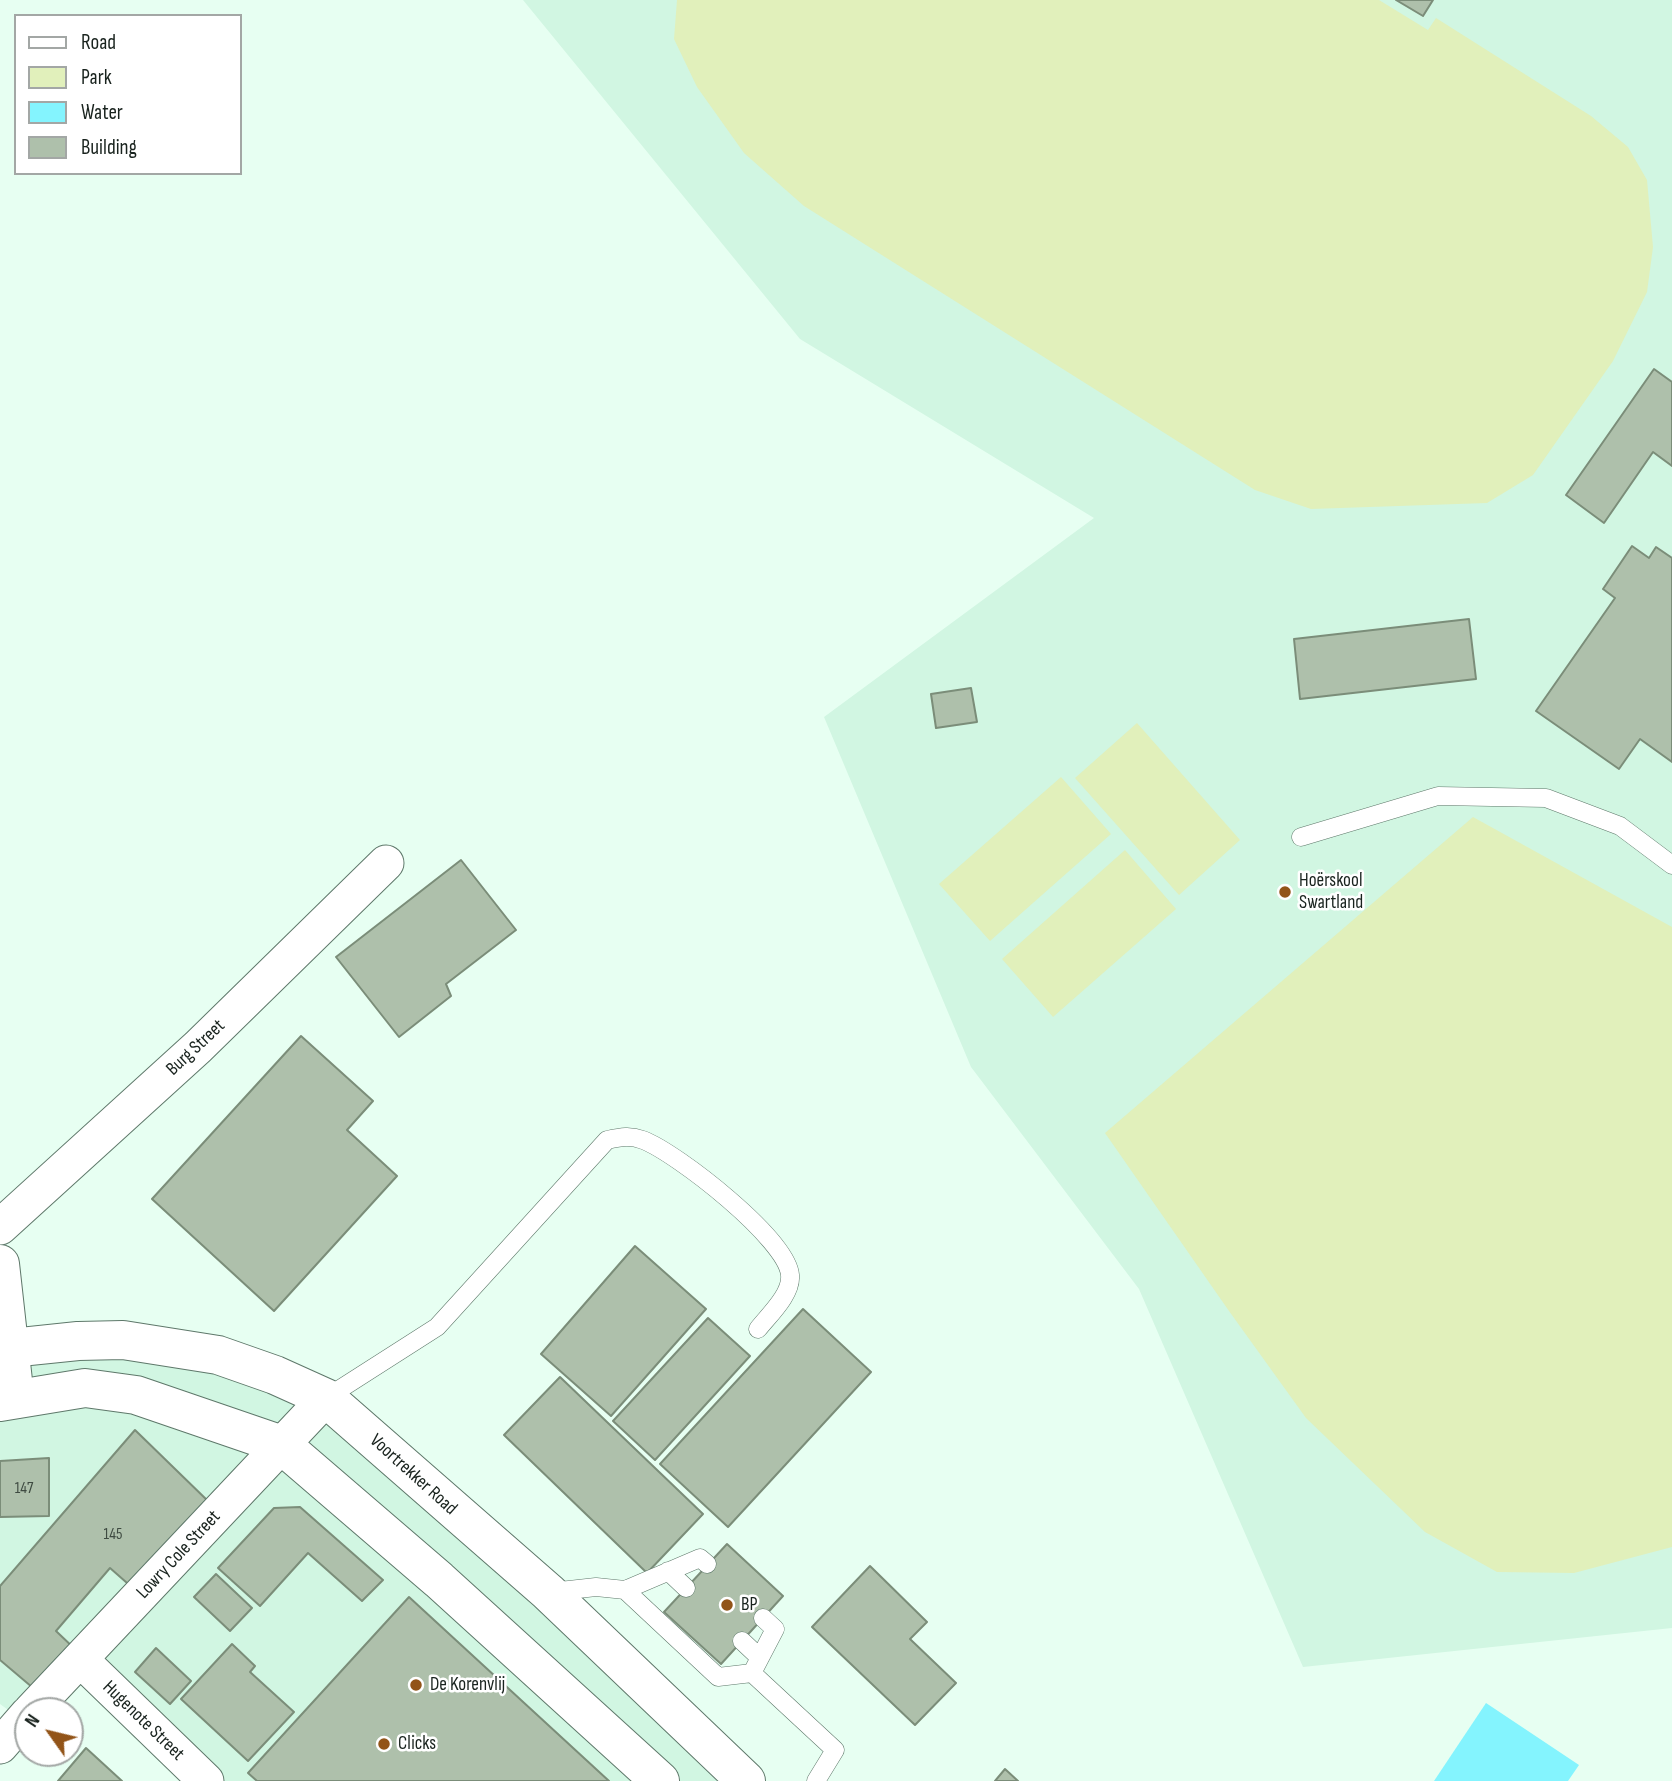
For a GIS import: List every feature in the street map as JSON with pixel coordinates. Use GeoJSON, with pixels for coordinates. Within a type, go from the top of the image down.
{"type":"FeatureCollection","features":[{"type":"Feature","properties":{"kind":"main road"},"geometry":{"type":"LineString","coordinates":[[0,1264],[8,1400],[85,1388],[136,1395],[282,1445],[439,1580],[660,1781]]}},
{"type":"Feature","properties":{"kind":"main road","name":"Voortrekker Road"},"geometry":{"type":"LineString","coordinates":[[5,1348],[123,1340],[218,1355],[275,1375],[326,1398],[548,1592],[746,1781]]}},
{"type":"Feature","properties":{"kind":"street","name":"Burg Street"},"geometry":{"type":"LineString","coordinates":[[0,1227],[198,1047],[386,863]]}},
{"type":"Feature","properties":{"kind":"street","name":"Lowry Cole Street"},"geometry":{"type":"LineString","coordinates":[[45,1697],[326,1398]]}},
{"type":"Feature","properties":{"kind":"street","name":"Hugenote Street"},"geometry":{"type":"LineString","coordinates":[[81,1660],[206,1781]]}},
{"type":"Feature","properties":{"kind":"street","name":"Lowry Cole Street"},"geometry":{"type":"LineString","coordinates":[[0,1746],[14,1731]]}},
{"type":"Feature","properties":{"kind":"lane"},"geometry":{"type":"LineString","coordinates":[[1301,837],[1438,796],[1546,798],[1620,826],[1672,865]]}},
{"type":"Feature","properties":{"kind":"lane"},"geometry":{"type":"LineString","coordinates":[[326,1398],[436,1327],[607,1140],[625,1135],[643,1140],[674,1156],[767,1236],[783,1256],[790,1276],[787,1291],[758,1329]]}},
{"type":"Feature","properties":{"kind":"lane"},"geometry":{"type":"LineString","coordinates":[[548,1592],[596,1587],[625,1590],[700,1558],[707,1564]]}},
{"type":"Feature","properties":{"kind":"lane"},"geometry":{"type":"LineString","coordinates":[[668,1571],[686,1588]]}},
{"type":"Feature","properties":{"kind":"lane"},"geometry":{"type":"LineString","coordinates":[[625,1590],[719,1677],[756,1665],[775,1629],[763,1618]]}},
{"type":"Feature","properties":{"kind":"lane"},"geometry":{"type":"LineString","coordinates":[[742,1641],[756,1665],[835,1750],[816,1781]]}},
{"type":"Feature","properties":{"kind":"shaded area","name":"Hoërskool Swartland"},"geometry":{"type":"Polygon","coordinates":[[[523,0],[1672,0],[1672,1628],[1303,1667],[1139,1289],[971,1067],[824,717],[1094,518],[800,339],[523,0]]]}},
{"type":"Feature","properties":{"kind":"shaded area"},"geometry":{"type":"Polygon","coordinates":[[[9,1347],[275,1375],[746,1781],[206,1781],[81,1661],[45,1697],[14,1697],[14,1714],[0,1704],[0,1349],[9,1347]]]}},
{"type":"Feature","properties":{"kind":"green space"},"geometry":{"type":"Polygon","coordinates":[[[677,0],[1379,0],[1428,30],[1436,18],[1591,116],[1628,147],[1647,180],[1653,247],[1647,292],[1613,361],[1533,475],[1487,503],[1311,509],[1255,490],[804,206],[744,153],[697,87],[674,39],[677,0]]]}},
{"type":"Feature","properties":{"kind":"green space"},"geometry":{"type":"Polygon","coordinates":[[[1137,723],[1240,840],[1179,895],[1075,778],[1137,723]]]}},
{"type":"Feature","properties":{"kind":"green space"},"geometry":{"type":"Polygon","coordinates":[[[1061,777],[1111,834],[990,941],[939,884],[1061,777]]]}},
{"type":"Feature","properties":{"kind":"green space"},"geometry":{"type":"Polygon","coordinates":[[[1473,817],[1672,927],[1672,1547],[1574,1573],[1497,1572],[1425,1532],[1306,1418],[1105,1133],[1473,817]]]}},
{"type":"Feature","properties":{"kind":"green space"},"geometry":{"type":"Polygon","coordinates":[[[1125,850],[1176,909],[1053,1017],[1002,959],[1125,850]]]}},
{"type":"Feature","properties":{"kind":"water"},"geometry":{"type":"Polygon","coordinates":[[[1486,1703],[1579,1765],[1568,1781],[1434,1781],[1486,1703]]]}},
{"type":"Feature","properties":{"kind":"building"},"geometry":{"type":"Polygon","coordinates":[[[1396,0],[1433,0],[1423,16],[1396,0]]]}},
{"type":"Feature","properties":{"kind":"building"},"geometry":{"type":"Polygon","coordinates":[[[1654,369],[1672,382],[1672,466],[1653,452],[1604,523],[1566,495],[1654,369]]]}},
{"type":"Feature","properties":{"kind":"building"},"geometry":{"type":"Polygon","coordinates":[[[1632,546],[1649,558],[1656,547],[1672,558],[1672,762],[1640,739],[1619,769],[1536,711],[1615,598],[1603,589],[1632,546]]]}},
{"type":"Feature","properties":{"kind":"building"},"geometry":{"type":"Polygon","coordinates":[[[1469,619],[1476,679],[1300,699],[1294,639],[1469,619]]]}},
{"type":"Feature","properties":{"kind":"building"},"geometry":{"type":"Polygon","coordinates":[[[971,688],[977,722],[936,728],[931,694],[971,688]]]}},
{"type":"Feature","properties":{"kind":"building"},"geometry":{"type":"Polygon","coordinates":[[[461,860],[516,930],[446,984],[451,996],[399,1037],[336,957],[461,860]]]}},
{"type":"Feature","properties":{"kind":"building"},"geometry":{"type":"Polygon","coordinates":[[[301,1036],[373,1101],[347,1130],[397,1176],[274,1311],[152,1199],[301,1036]]]}},
{"type":"Feature","properties":{"kind":"building"},"geometry":{"type":"Polygon","coordinates":[[[635,1246],[706,1309],[611,1416],[541,1354],[635,1246]]]}},
{"type":"Feature","properties":{"kind":"building"},"geometry":{"type":"Polygon","coordinates":[[[803,1309],[871,1372],[728,1527],[660,1464],[803,1309]]]}},
{"type":"Feature","properties":{"kind":"building"},"geometry":{"type":"Polygon","coordinates":[[[708,1318],[750,1356],[655,1460],[613,1421],[708,1318]]]}},
{"type":"Feature","properties":{"kind":"building"},"geometry":{"type":"Polygon","coordinates":[[[560,1377],[703,1514],[647,1573],[504,1435],[560,1377]]]}},
{"type":"Feature","properties":{"kind":"building"},"geometry":{"type":"Polygon","coordinates":[[[135,1430],[209,1502],[135,1590],[110,1568],[56,1631],[77,1651],[39,1693],[0,1660],[0,1586],[135,1430]]]}},
{"type":"Feature","properties":{"kind":"building"},"geometry":{"type":"Polygon","coordinates":[[[49,1458],[49,1516],[0,1517],[0,1461],[49,1458]]]}},
{"type":"Feature","properties":{"kind":"building"},"geometry":{"type":"Polygon","coordinates":[[[300,1507],[383,1580],[362,1601],[308,1553],[260,1606],[218,1568],[274,1508],[300,1507]]]}},
{"type":"Feature","properties":{"kind":"building"},"geometry":{"type":"Polygon","coordinates":[[[727,1544],[783,1596],[721,1664],[664,1612],[727,1544]]]}},
{"type":"Feature","properties":{"kind":"building"},"geometry":{"type":"Polygon","coordinates":[[[870,1566],[927,1622],[910,1639],[956,1683],[915,1725],[812,1627],[870,1566]]]}},
{"type":"Feature","properties":{"kind":"building"},"geometry":{"type":"Polygon","coordinates":[[[216,1574],[252,1608],[230,1631],[194,1597],[216,1574]]]}},
{"type":"Feature","properties":{"kind":"building","name":"De Korenvlij"},"geometry":{"type":"Polygon","coordinates":[[[409,1597],[609,1781],[257,1781],[248,1773],[409,1597]]]}},
{"type":"Feature","properties":{"kind":"building"},"geometry":{"type":"Polygon","coordinates":[[[232,1644],[255,1666],[250,1672],[294,1712],[248,1761],[181,1699],[232,1644]]]}},
{"type":"Feature","properties":{"kind":"building"},"geometry":{"type":"Polygon","coordinates":[[[156,1648],[191,1681],[170,1704],[135,1672],[156,1648]]]}},
{"type":"Feature","properties":{"kind":"building"},"geometry":{"type":"Polygon","coordinates":[[[86,1748],[122,1781],[58,1781],[70,1767],[84,1767],[86,1748]]]}},
{"type":"Feature","properties":{"kind":"building"},"geometry":{"type":"Polygon","coordinates":[[[1005,1769],[1018,1781],[995,1781],[1005,1769]]]}},
{"type":"Feature","properties":{"kind":"place","name":"Hoërskool Swartland"},"geometry":{"type":"Point","coordinates":[1285,892]}},
{"type":"Feature","properties":{"kind":"place","name":"BP"},"geometry":{"type":"Point","coordinates":[727,1605]}},
{"type":"Feature","properties":{"kind":"place","name":"De Korenvlij"},"geometry":{"type":"Point","coordinates":[416,1685]}},
{"type":"Feature","properties":{"kind":"place","name":"Clicks"},"geometry":{"type":"Point","coordinates":[384,1744]}}]}
